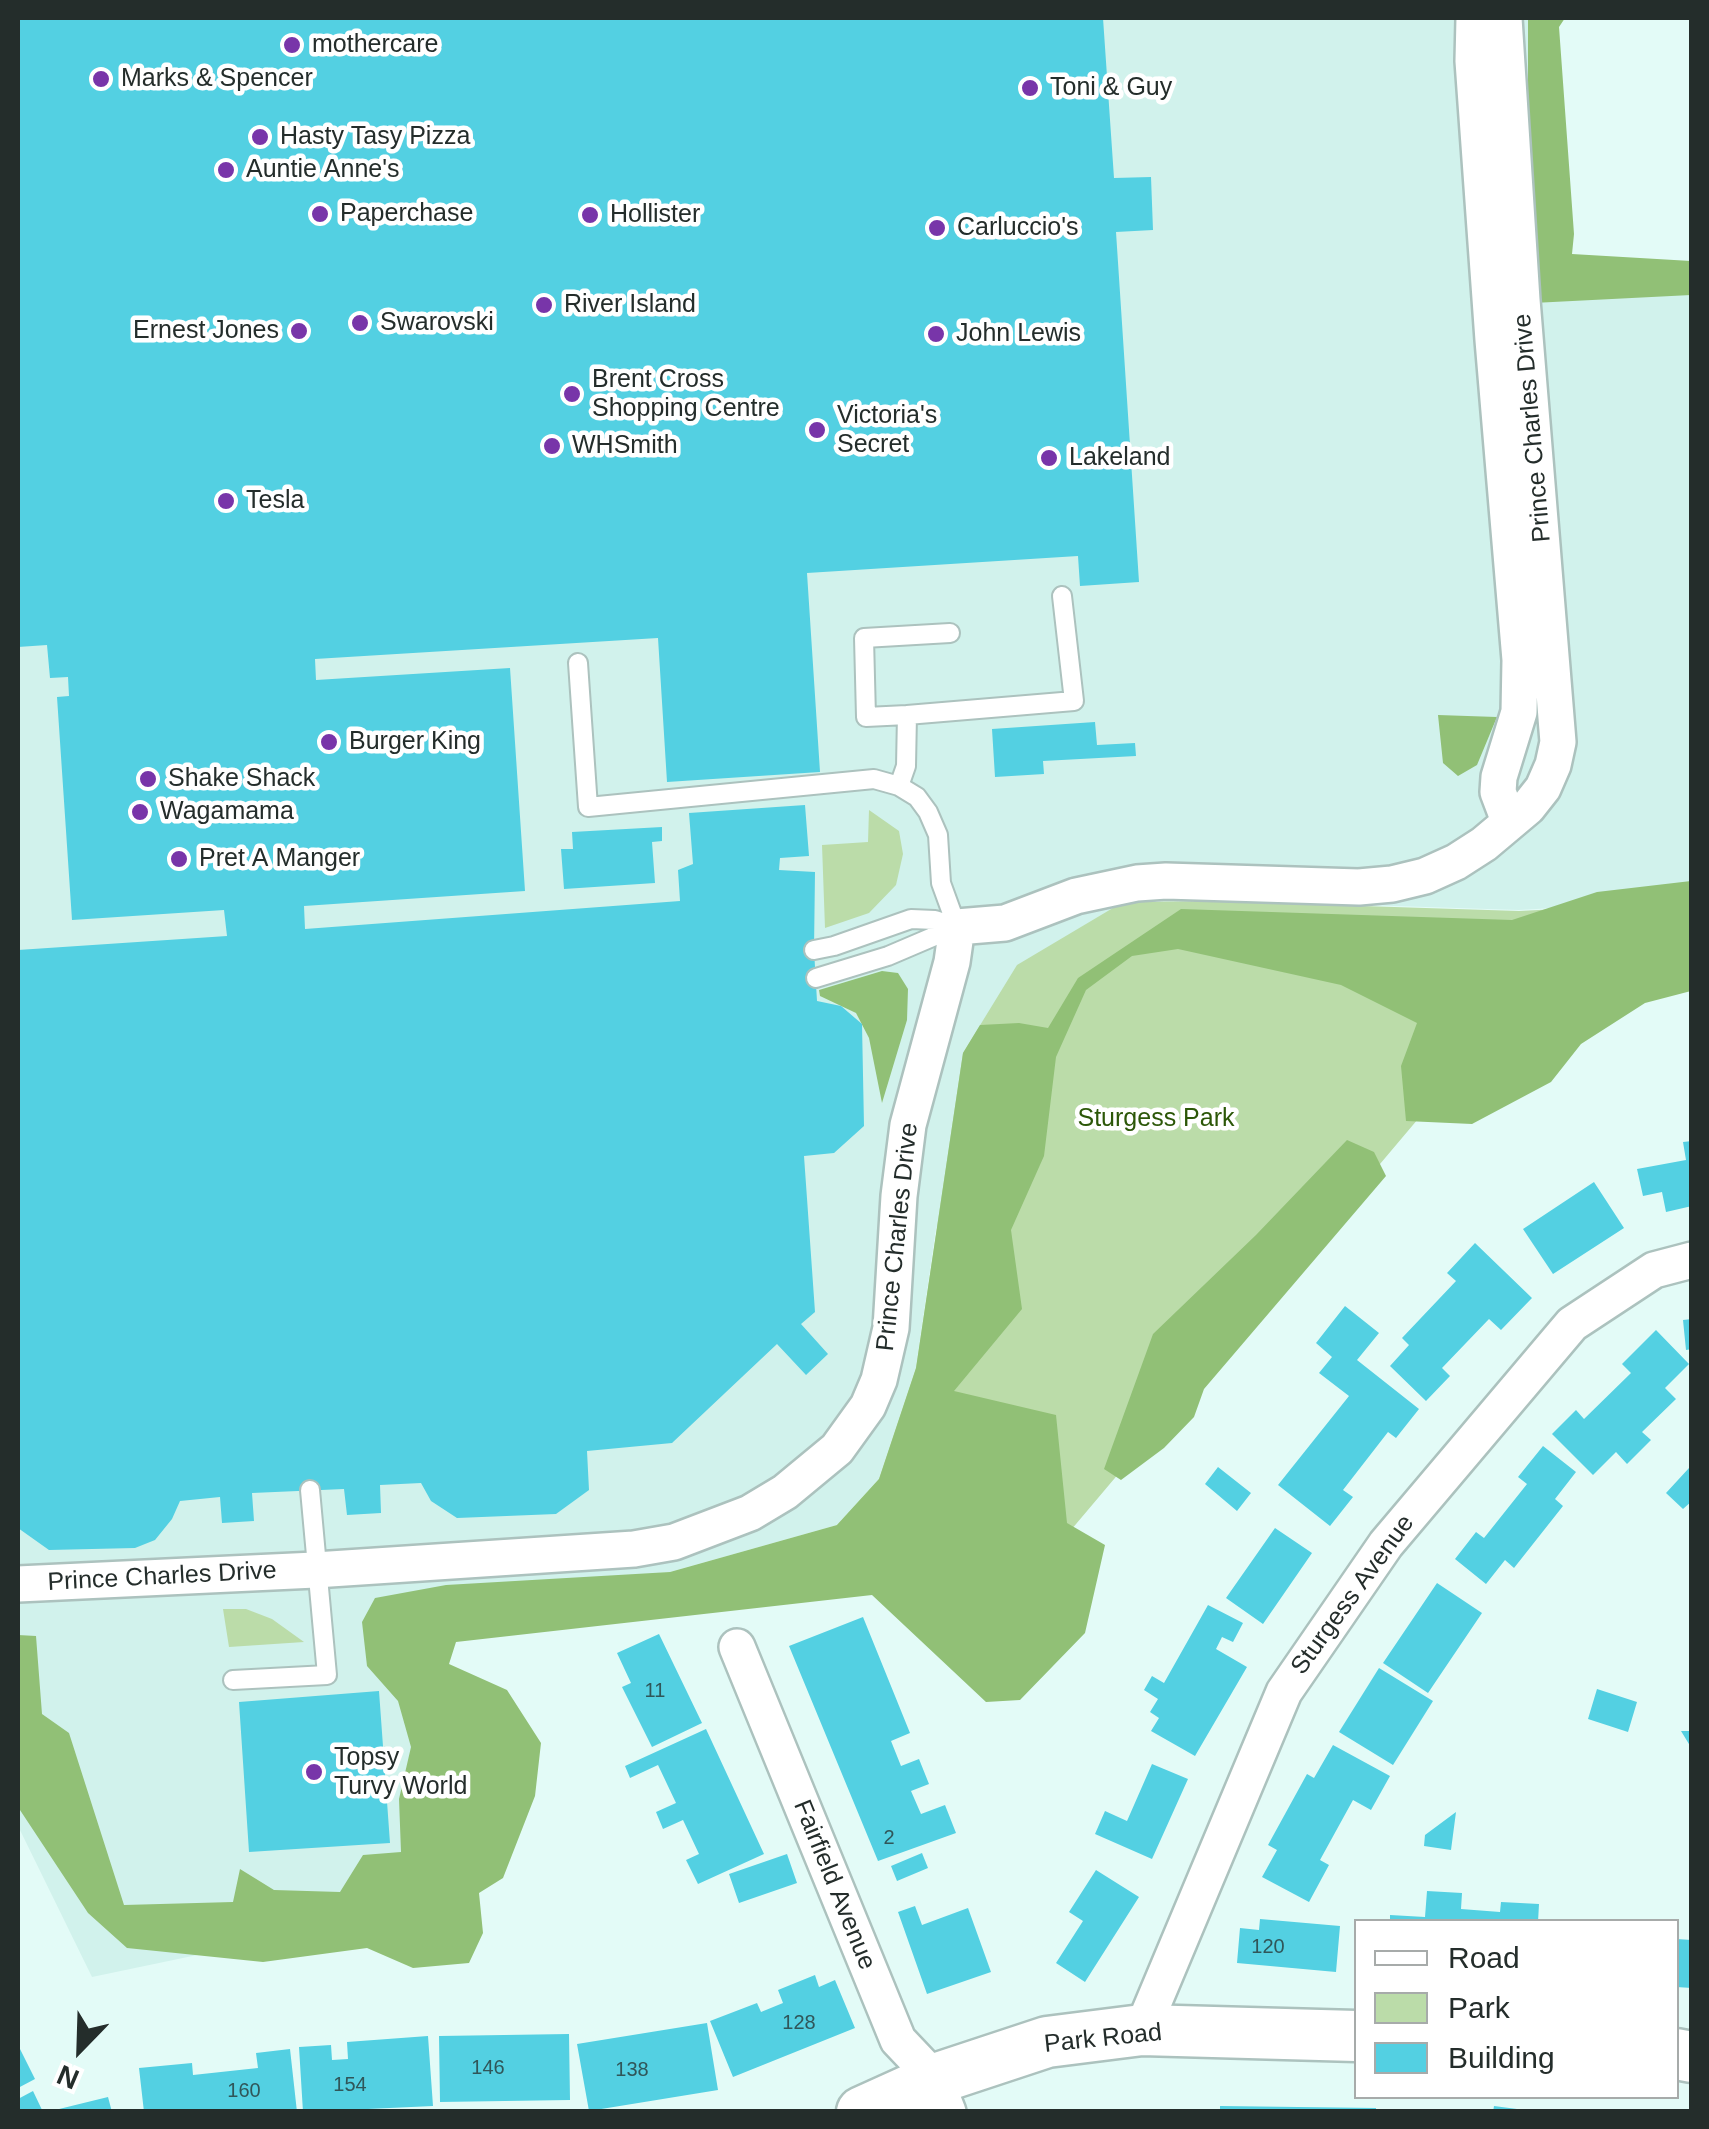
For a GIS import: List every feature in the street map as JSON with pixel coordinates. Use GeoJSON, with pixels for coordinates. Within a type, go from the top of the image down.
{"type":"FeatureCollection","features":[{"type":"Feature","properties":{"kind":"street","name":"Prince Charles Drive"},"geometry":{"type":"LineString","coordinates":[[1474,18],[1492,340],[1520,660],[1519,712],[1498,792],[1510,821]]}},
{"type":"Feature","properties":{"kind":"street","name":"Prince Charles Drive"},"geometry":{"type":"LineString","coordinates":[[18,1584],[634,1549],[674,1542],[750,1514],[785,1492],[837,1450],[868,1406],[887,1354],[908,1125],[952,962],[957,927],[1005,923],[1076,896],[1136,882],[1359,888],[1392,884],[1425,876],[1456,862],[1528,806],[1543,788],[1554,765],[1558,742],[1504,18]]}},
{"type":"Feature","properties":{"kind":"street","name":"Sturgess Avenue"},"geometry":{"type":"LineString","coordinates":[[1142,2030],[1284,1692],[1386,1544],[1572,1324],[1654,1270],[1692,1260]]}},
{"type":"Feature","properties":{"kind":"street","name":"Fairfield Avenue"},"geometry":{"type":"LineString","coordinates":[[737,1648],[898,2040],[941,2095]]}},
{"type":"Feature","properties":{"kind":"street","name":"Park Road"},"geometry":{"type":"LineString","coordinates":[[862,2112],[941,2095],[1047,2042],[1142,2030],[1354,2036]]}},
{"type":"Feature","properties":{"kind":"lane"},"geometry":{"type":"LineString","coordinates":[[950,634],[864,638],[866,717],[1074,701],[1062,596]]}},
{"type":"Feature","properties":{"kind":"lane"},"geometry":{"type":"LineString","coordinates":[[578,663],[588,807],[874,779],[899,786],[917,797],[938,835],[941,884],[957,927]]}},
{"type":"Feature","properties":{"kind":"lane"},"geometry":{"type":"LineString","coordinates":[[899,786],[908,753],[907,715]]}},
{"type":"Feature","properties":{"kind":"lane"},"geometry":{"type":"LineString","coordinates":[[814,950],[911,919],[957,927]]}},
{"type":"Feature","properties":{"kind":"lane"},"geometry":{"type":"LineString","coordinates":[[816,978],[888,956],[957,927]]}},
{"type":"Feature","properties":{"kind":"lane"},"geometry":{"type":"LineString","coordinates":[[233,1680],[327,1676],[310,1490]]}},
{"type":"Feature","properties":{"kind":"shaded area"},"geometry":{"type":"Polygon","coordinates":[[[18,18],[1534,18],[1541,267],[1691,261],[1691,900],[1519,910],[1207,900],[1122,902],[936,1229],[916,1368],[879,1479],[837,1525],[670,1572],[423,1596],[422,1908],[92,1977],[18,1826],[18,18]]]}},
{"type":"Feature","properties":{"kind":"green space"},"geometry":{"type":"Polygon","coordinates":[[[1528,18],[1565,18],[1559,27],[1574,234],[1572,254],[1691,261],[1691,295],[1533,303],[1528,241],[1528,18]]]}},
{"type":"Feature","properties":{"kind":"green space"},"geometry":{"type":"Polygon","coordinates":[[[1438,715],[1497,717],[1477,765],[1458,776],[1443,763],[1438,715]]]}},
{"type":"Feature","properties":{"kind":"green space"},"geometry":{"type":"Polygon","coordinates":[[[869,810],[899,831],[903,854],[896,885],[869,913],[825,928],[822,845],[868,842],[869,810]]]}},
{"type":"Feature","properties":{"kind":"green space"},"geometry":{"type":"Polygon","coordinates":[[[1691,881],[1691,991],[1645,1003],[1581,1044],[1551,1082],[1472,1124],[1406,1121],[1401,1066],[1417,1023],[1341,985],[1178,949],[1132,956],[1086,990],[1056,1057],[1044,1156],[1011,1230],[1022,1309],[954,1391],[1056,1415],[1067,1523],[1105,1545],[1085,1633],[1020,1700],[986,1702],[872,1595],[456,1642],[449,1664],[507,1690],[541,1743],[535,1796],[503,1878],[479,1893],[483,1933],[469,1963],[413,1968],[367,1948],[263,1962],[127,1948],[88,1913],[18,1807],[18,1635],[36,1636],[42,1714],[69,1733],[124,1905],[233,1902],[240,1869],[274,1890],[340,1892],[363,1855],[401,1852],[399,1799],[411,1747],[398,1701],[367,1666],[362,1622],[375,1598],[446,1585],[670,1572],[837,1525],[879,1479],[916,1368],[963,1053],[980,1025],[1019,1023],[1048,1028],[1078,978],[1181,909],[1512,920],[1597,892],[1691,881]]]}},
{"type":"Feature","properties":{"kind":"green space","name":"Sturgess Park"},"geometry":{"type":"Polygon","coordinates":[[[1123,902],[1519,911],[1597,907],[995,1620],[837,1525],[879,1479],[916,1368],[963,1053],[1017,965],[1123,902]]]}},
{"type":"Feature","properties":{"kind":"green space"},"geometry":{"type":"Polygon","coordinates":[[[882,971],[898,973],[908,989],[907,1020],[882,1103],[869,1038],[856,1013],[820,996],[819,990],[882,971]]]}},
{"type":"Feature","properties":{"kind":"green space"},"geometry":{"type":"Polygon","coordinates":[[[1347,1140],[1374,1152],[1386,1176],[1204,1389],[1194,1417],[1164,1448],[1121,1480],[1104,1469],[1153,1334],[1347,1140]]]}},
{"type":"Feature","properties":{"kind":"green space"},"geometry":{"type":"Polygon","coordinates":[[[223,1609],[246,1609],[272,1619],[304,1642],[229,1647],[223,1609]]]}},
{"type":"Feature","properties":{"kind":"building","name":"Brent Cross Shopping Centre"},"geometry":{"type":"Polygon","coordinates":[[[18,18],[1103,18],[1114,178],[1151,177],[1153,230],[1116,232],[1139,582],[1080,586],[1078,556],[807,573],[820,772],[667,782],[658,638],[315,659],[316,680],[510,668],[525,891],[304,906],[305,929],[680,901],[678,870],[693,864],[689,813],[805,805],[809,856],[780,858],[779,870],[815,872],[817,1001],[841,1006],[862,1024],[864,1126],[834,1153],[804,1156],[815,1312],[801,1324],[828,1354],[806,1375],[777,1344],[672,1443],[587,1451],[589,1490],[556,1514],[457,1518],[431,1501],[421,1483],[380,1485],[381,1513],[347,1515],[344,1489],[252,1493],[254,1521],[222,1523],[220,1497],[180,1501],[155,1540],[135,1548],[49,1550],[18,1528],[18,950],[227,936],[224,910],[72,920],[57,697],[69,696],[68,677],[50,678],[47,645],[18,647],[18,18]]]}},
{"type":"Feature","properties":{"kind":"building"},"geometry":{"type":"Polygon","coordinates":[[[1095,722],[1097,745],[1135,743],[1136,756],[1043,761],[1044,774],[995,777],[992,729],[1095,722]]]}},
{"type":"Feature","properties":{"kind":"building"},"geometry":{"type":"Polygon","coordinates":[[[662,827],[662,841],[652,842],[655,883],[564,889],[561,849],[573,849],[572,832],[662,827]]]}},
{"type":"Feature","properties":{"kind":"building"},"geometry":{"type":"Polygon","coordinates":[[[1692,1141],[1692,1206],[1666,1212],[1662,1192],[1643,1196],[1637,1169],[1686,1160],[1683,1142],[1692,1141]]]}},
{"type":"Feature","properties":{"kind":"building"},"geometry":{"type":"Polygon","coordinates":[[[1594,1182],[1624,1228],[1553,1274],[1523,1229],[1594,1182]]]}},
{"type":"Feature","properties":{"kind":"building"},"geometry":{"type":"Polygon","coordinates":[[[1475,1243],[1532,1298],[1501,1330],[1489,1319],[1442,1368],[1450,1376],[1426,1401],[1390,1366],[1409,1345],[1402,1338],[1456,1281],[1447,1273],[1475,1243]]]}},
{"type":"Feature","properties":{"kind":"building"},"geometry":{"type":"Polygon","coordinates":[[[1345,1306],[1379,1333],[1357,1360],[1419,1409],[1396,1438],[1388,1432],[1343,1490],[1353,1497],[1330,1526],[1278,1485],[1349,1396],[1319,1373],[1332,1357],[1316,1343],[1345,1306]]]}},
{"type":"Feature","properties":{"kind":"building"},"geometry":{"type":"Polygon","coordinates":[[[1692,1319],[1692,1349],[1686,1350],[1683,1320],[1692,1319]]]}},
{"type":"Feature","properties":{"kind":"building"},"geometry":{"type":"Polygon","coordinates":[[[1656,1330],[1689,1364],[1665,1388],[1676,1399],[1642,1432],[1651,1440],[1627,1464],[1616,1452],[1593,1475],[1552,1434],[1576,1410],[1584,1419],[1631,1373],[1622,1364],[1656,1330]]]}},
{"type":"Feature","properties":{"kind":"building"},"geometry":{"type":"Polygon","coordinates":[[[1543,1446],[1576,1472],[1555,1499],[1563,1506],[1514,1568],[1505,1560],[1486,1584],[1455,1559],[1476,1532],[1484,1538],[1527,1484],[1518,1477],[1543,1446]]]}},
{"type":"Feature","properties":{"kind":"building"},"geometry":{"type":"Polygon","coordinates":[[[1218,1467],[1251,1493],[1237,1511],[1205,1484],[1218,1467]]]}},
{"type":"Feature","properties":{"kind":"building"},"geometry":{"type":"Polygon","coordinates":[[[1689,1468],[1692,1501],[1683,1509],[1666,1493],[1689,1468]]]}},
{"type":"Feature","properties":{"kind":"building"},"geometry":{"type":"Polygon","coordinates":[[[1275,1528],[1312,1553],[1263,1624],[1226,1598],[1275,1528]]]}},
{"type":"Feature","properties":{"kind":"building"},"geometry":{"type":"Polygon","coordinates":[[[1437,1583],[1482,1613],[1428,1693],[1383,1663],[1437,1583]]]}},
{"type":"Feature","properties":{"kind":"building"},"geometry":{"type":"Polygon","coordinates":[[[1208,1605],[1243,1623],[1233,1642],[1222,1637],[1216,1649],[1247,1667],[1195,1756],[1151,1731],[1159,1718],[1150,1712],[1158,1699],[1144,1690],[1152,1676],[1164,1683],[1208,1605]]]}},
{"type":"Feature","properties":{"kind":"building"},"geometry":{"type":"Polygon","coordinates":[[[863,1617],[910,1733],[891,1741],[901,1766],[919,1759],[929,1784],[911,1791],[921,1814],[945,1805],[956,1833],[878,1861],[789,1646],[863,1617]]]}},
{"type":"Feature","properties":{"kind":"building"},"geometry":{"type":"Polygon","coordinates":[[[659,1634],[702,1723],[652,1747],[622,1687],[631,1683],[617,1653],[659,1634]]]}},
{"type":"Feature","properties":{"kind":"building"},"geometry":{"type":"Polygon","coordinates":[[[1379,1668],[1433,1701],[1393,1765],[1339,1732],[1379,1668]]]}},
{"type":"Feature","properties":{"kind":"building"},"geometry":{"type":"Polygon","coordinates":[[[1597,1689],[1637,1702],[1628,1732],[1588,1719],[1597,1689]]]}},
{"type":"Feature","properties":{"kind":"building","name":"Topsy Turvy World"},"geometry":{"type":"Polygon","coordinates":[[[379,1691],[390,1843],[249,1852],[239,1702],[379,1691]]]}},
{"type":"Feature","properties":{"kind":"building"},"geometry":{"type":"Polygon","coordinates":[[[706,1729],[764,1854],[698,1884],[686,1860],[699,1854],[683,1820],[663,1829],[656,1812],[676,1803],[658,1765],[630,1778],[625,1766],[706,1729]]]}},
{"type":"Feature","properties":{"kind":"building"},"geometry":{"type":"Polygon","coordinates":[[[1681,1731],[1692,1731],[1692,1749],[1681,1731]]]}},
{"type":"Feature","properties":{"kind":"building"},"geometry":{"type":"Polygon","coordinates":[[[1333,1745],[1390,1776],[1371,1810],[1353,1800],[1320,1860],[1329,1865],[1309,1902],[1262,1877],[1277,1850],[1268,1845],[1307,1774],[1314,1778],[1333,1745]]]}},
{"type":"Feature","properties":{"kind":"building"},"geometry":{"type":"Polygon","coordinates":[[[1152,1764],[1188,1779],[1152,1859],[1095,1834],[1105,1811],[1127,1821],[1152,1764]]]}},
{"type":"Feature","properties":{"kind":"building"},"geometry":{"type":"Polygon","coordinates":[[[1456,1812],[1451,1850],[1424,1846],[1425,1835],[1456,1812]]]}},
{"type":"Feature","properties":{"kind":"building"},"geometry":{"type":"Polygon","coordinates":[[[922,1853],[928,1868],[897,1881],[891,1866],[922,1853]]]}},
{"type":"Feature","properties":{"kind":"building"},"geometry":{"type":"Polygon","coordinates":[[[787,1854],[797,1883],[739,1903],[729,1874],[787,1854]]]}},
{"type":"Feature","properties":{"kind":"building"},"geometry":{"type":"Polygon","coordinates":[[[1096,1870],[1139,1897],[1085,1982],[1056,1963],[1083,1921],[1069,1912],[1096,1870]]]}},
{"type":"Feature","properties":{"kind":"building"},"geometry":{"type":"Polygon","coordinates":[[[1427,1891],[1462,1893],[1461,1909],[1500,1912],[1501,1902],[1539,1904],[1538,1919],[1390,1919],[1390,1915],[1425,1917],[1427,1891]]]}},
{"type":"Feature","properties":{"kind":"building"},"geometry":{"type":"Polygon","coordinates":[[[915,1906],[922,1925],[968,1908],[991,1972],[927,1994],[898,1912],[915,1906]]]}},
{"type":"Feature","properties":{"kind":"building"},"geometry":{"type":"Polygon","coordinates":[[[1260,1919],[1340,1926],[1336,1972],[1237,1963],[1240,1928],[1259,1930],[1260,1919]]]}},
{"type":"Feature","properties":{"kind":"building"},"geometry":{"type":"Polygon","coordinates":[[[1679,1939],[1692,1940],[1692,1988],[1679,1987],[1679,1939]]]}},
{"type":"Feature","properties":{"kind":"building"},"geometry":{"type":"Polygon","coordinates":[[[815,1975],[819,1987],[835,1980],[855,2028],[733,2077],[710,2021],[757,2003],[761,2012],[783,2003],[778,1990],[815,1975]]]}},
{"type":"Feature","properties":{"kind":"building"},"geometry":{"type":"Polygon","coordinates":[[[707,2023],[718,2090],[589,2111],[577,2044],[707,2023]]]}},
{"type":"Feature","properties":{"kind":"building"},"geometry":{"type":"Polygon","coordinates":[[[569,2034],[570,2100],[440,2102],[439,2036],[569,2034]]]}},
{"type":"Feature","properties":{"kind":"building"},"geometry":{"type":"Polygon","coordinates":[[[428,2036],[433,2106],[303,2112],[299,2047],[331,2045],[332,2060],[348,2059],[347,2042],[428,2036]]]}},
{"type":"Feature","properties":{"kind":"building"},"geometry":{"type":"Polygon","coordinates":[[[18,2045],[35,2079],[18,2088],[18,2045]]]}},
{"type":"Feature","properties":{"kind":"building"},"geometry":{"type":"Polygon","coordinates":[[[290,2049],[297,2112],[144,2112],[139,2068],[192,2063],[193,2075],[258,2068],[256,2053],[290,2049]]]}},
{"type":"Feature","properties":{"kind":"building"},"geometry":{"type":"Polygon","coordinates":[[[33,2091],[43,2112],[18,2112],[18,2099],[33,2091]]]}},
{"type":"Feature","properties":{"kind":"building"},"geometry":{"type":"Polygon","coordinates":[[[108,2097],[112,2112],[55,2112],[55,2110],[108,2097]]]}},
{"type":"Feature","properties":{"kind":"building"},"geometry":{"type":"Polygon","coordinates":[[[1220,2106],[1376,2108],[1376,2112],[1220,2112],[1220,2106]]]}},
{"type":"Feature","properties":{"kind":"building"},"geometry":{"type":"Polygon","coordinates":[[[1494,2106],[1517,2109],[1517,2112],[1493,2112],[1494,2106]]]}},
{"type":"Feature","properties":{"kind":"place","name":"mothercare"},"geometry":{"type":"Point","coordinates":[292,45]}},
{"type":"Feature","properties":{"kind":"place","name":"Marks & Spencer"},"geometry":{"type":"Point","coordinates":[101,79]}},
{"type":"Feature","properties":{"kind":"place","name":"Toni & Guy"},"geometry":{"type":"Point","coordinates":[1030,88]}},
{"type":"Feature","properties":{"kind":"place","name":"Hasty Tasy Pizza"},"geometry":{"type":"Point","coordinates":[260,137]}},
{"type":"Feature","properties":{"kind":"place","name":"Auntie Anne's"},"geometry":{"type":"Point","coordinates":[226,170]}},
{"type":"Feature","properties":{"kind":"place","name":"Paperchase"},"geometry":{"type":"Point","coordinates":[320,214]}},
{"type":"Feature","properties":{"kind":"place","name":"Hollister"},"geometry":{"type":"Point","coordinates":[590,215]}},
{"type":"Feature","properties":{"kind":"place","name":"Carluccio's"},"geometry":{"type":"Point","coordinates":[937,228]}},
{"type":"Feature","properties":{"kind":"place","name":"River Island"},"geometry":{"type":"Point","coordinates":[544,305]}},
{"type":"Feature","properties":{"kind":"place","name":"Swarovski"},"geometry":{"type":"Point","coordinates":[360,323]}},
{"type":"Feature","properties":{"kind":"place","name":"Ernest Jones"},"geometry":{"type":"Point","coordinates":[299,331]}},
{"type":"Feature","properties":{"kind":"place","name":"John Lewis"},"geometry":{"type":"Point","coordinates":[936,334]}},
{"type":"Feature","properties":{"kind":"place","name":"Brent Cross Shopping Centre"},"geometry":{"type":"Point","coordinates":[572,394]}},
{"type":"Feature","properties":{"kind":"place","name":"Victoria's Secret"},"geometry":{"type":"Point","coordinates":[817,430]}},
{"type":"Feature","properties":{"kind":"place","name":"WHSmith"},"geometry":{"type":"Point","coordinates":[552,446]}},
{"type":"Feature","properties":{"kind":"place","name":"Lakeland"},"geometry":{"type":"Point","coordinates":[1049,458]}},
{"type":"Feature","properties":{"kind":"place","name":"Tesla"},"geometry":{"type":"Point","coordinates":[226,501]}},
{"type":"Feature","properties":{"kind":"place","name":"Burger King"},"geometry":{"type":"Point","coordinates":[329,742]}},
{"type":"Feature","properties":{"kind":"place","name":"Shake Shack"},"geometry":{"type":"Point","coordinates":[148,779]}},
{"type":"Feature","properties":{"kind":"place","name":"Wagamama"},"geometry":{"type":"Point","coordinates":[140,812]}},
{"type":"Feature","properties":{"kind":"place","name":"Pret A Manger"},"geometry":{"type":"Point","coordinates":[179,859]}},
{"type":"Feature","properties":{"kind":"place","name":"Topsy Turvy World"},"geometry":{"type":"Point","coordinates":[314,1772]}}]}
